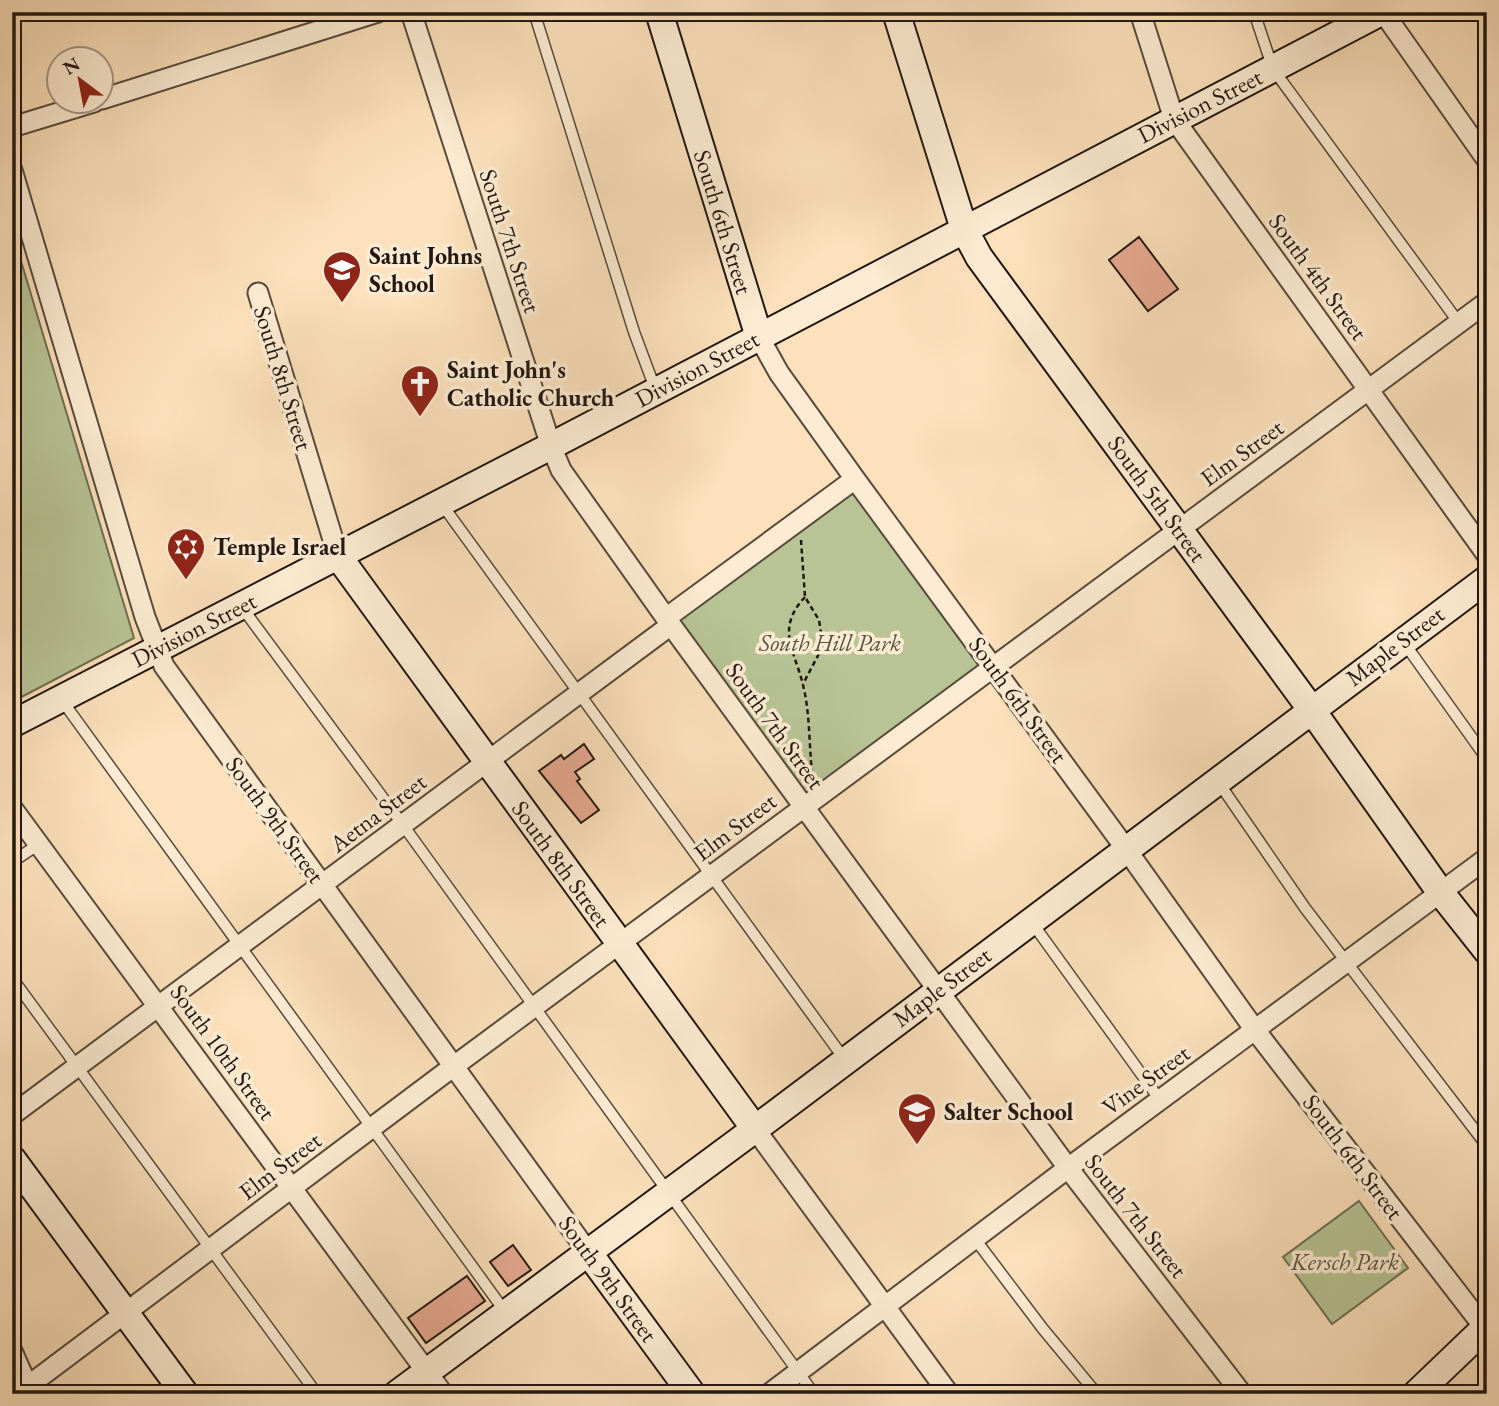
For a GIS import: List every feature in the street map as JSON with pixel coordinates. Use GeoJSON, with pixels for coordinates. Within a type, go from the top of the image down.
{"type":"FeatureCollection","features":[{"type":"Feature","properties":{"kind":"street"},"geometry":{"type":"LineString","coordinates":[[116,95],[377,12]]}},
{"type":"Feature","properties":{"kind":"street","name":"South 7th Street"},"geometry":{"type":"LineString","coordinates":[[411,12],[551,446],[572,486],[1068,1168],[1242,1394]]}},
{"type":"Feature","properties":{"kind":"street","name":"South 6th Street"},"geometry":{"type":"LineString","coordinates":[[659,12],[759,337],[773,364],[1255,1030],[1486,1329]]}},
{"type":"Feature","properties":{"kind":"street","name":"South 5th Street"},"geometry":{"type":"LineString","coordinates":[[896,12],[964,229],[986,266],[1311,709],[1441,893],[1487,951]]}},
{"type":"Feature","properties":{"kind":"street","name":"South 4th Street"},"geometry":{"type":"LineString","coordinates":[[1140,12],[1174,119],[1487,555]]}},
{"type":"Feature","properties":{"kind":"street"},"geometry":{"type":"LineString","coordinates":[[1382,12],[1487,160]]}},
{"type":"Feature","properties":{"kind":"street","name":"Division Street"},"geometry":{"type":"LineString","coordinates":[[12,724],[1382,12]]}},
{"type":"Feature","properties":{"kind":"street"},"geometry":{"type":"LineString","coordinates":[[12,127],[48,116]]}},
{"type":"Feature","properties":{"kind":"street","name":"South 9th Street"},"geometry":{"type":"LineString","coordinates":[[12,170],[156,649],[174,682],[692,1394]]}},
{"type":"Feature","properties":{"kind":"street","name":"South 8th Street"},"geometry":{"type":"LineString","coordinates":[[258,293],[338,556],[486,763],[949,1394]]}},
{"type":"Feature","properties":{"kind":"street","name":"Elm Street"},"geometry":{"type":"LineString","coordinates":[[24,1389],[533,1007],[1487,302]]}},
{"type":"Feature","properties":{"kind":"street","name":"Aetna Street"},"geometry":{"type":"LineString","coordinates":[[12,1115],[580,694],[855,479]]}},
{"type":"Feature","properties":{"kind":"street","name":"Maple Street"},"geometry":{"type":"LineString","coordinates":[[397,1394],[755,1129],[1487,579]]}},
{"type":"Feature","properties":{"kind":"street","name":"South 10th Street"},"geometry":{"type":"LineString","coordinates":[[12,808],[443,1394]]}},
{"type":"Feature","properties":{"kind":"street","name":"Vine Street"},"geometry":{"type":"LineString","coordinates":[[769,1394],[885,1309],[1068,1168],[1487,858]]}},
{"type":"Feature","properties":{"kind":"street"},"geometry":{"type":"LineString","coordinates":[[12,1159],[185,1394]]}},
{"type":"Feature","properties":{"kind":"street"},"geometry":{"type":"LineString","coordinates":[[1416,1394],[1486,1329]]}},
{"type":"Feature","properties":{"kind":"street"},"geometry":{"type":"LineString","coordinates":[[12,1351],[24,1389]]}},
{"type":"Feature","properties":{"kind":"lane"},"geometry":{"type":"LineString","coordinates":[[534,12],[634,332],[656,391]]}},
{"type":"Feature","properties":{"kind":"lane"},"geometry":{"type":"LineString","coordinates":[[1254,12],[1273,69],[1458,323]]}},
{"type":"Feature","properties":{"kind":"lane"},"geometry":{"type":"LineString","coordinates":[[441,503],[845,1060]]}},
{"type":"Feature","properties":{"kind":"lane"},"geometry":{"type":"LineString","coordinates":[[240,606],[403,825],[814,1394]]}},
{"type":"Feature","properties":{"kind":"lane"},"geometry":{"type":"LineString","coordinates":[[1403,641],[1487,759]]}},
{"type":"Feature","properties":{"kind":"lane"},"geometry":{"type":"LineString","coordinates":[[61,698],[506,1313]]}},
{"type":"Feature","properties":{"kind":"lane"},"geometry":{"type":"LineString","coordinates":[[1217,780],[1284,879],[1487,1146]]}},
{"type":"Feature","properties":{"kind":"lane"},"geometry":{"type":"LineString","coordinates":[[12,862],[39,844]]}},
{"type":"Feature","properties":{"kind":"lane"},"geometry":{"type":"LineString","coordinates":[[1030,921],[1160,1100]]}},
{"type":"Feature","properties":{"kind":"lane"},"geometry":{"type":"LineString","coordinates":[[12,978],[317,1394]]}},
{"type":"Feature","properties":{"kind":"lane"},"geometry":{"type":"LineString","coordinates":[[975,1239],[1043,1329],[1097,1394]]}},
{"type":"Feature","properties":{"kind":"path"},"geometry":{"type":"LineString","coordinates":[[800,520],[805,597],[819,620],[823,646],[803,684]]}},
{"type":"Feature","properties":{"kind":"path"},"geometry":{"type":"LineString","coordinates":[[12,547],[19,576],[16,597],[12,603]]}},
{"type":"Feature","properties":{"kind":"path"},"geometry":{"type":"LineString","coordinates":[[805,597],[792,614],[790,636],[792,652],[803,684],[813,773]]}},
{"type":"Feature","properties":{"kind":"green space"},"geometry":{"type":"Polygon","coordinates":[[[12,231],[134,638],[12,702],[12,231]]]}},
{"type":"Feature","properties":{"kind":"green space","name":"South Hill Park"},"geometry":{"type":"Polygon","coordinates":[[[855,479],[995,668],[804,807],[666,618],[855,479]]]}},
{"type":"Feature","properties":{"kind":"green space","name":"Kersch Park"},"geometry":{"type":"Polygon","coordinates":[[[1359,1201],[1408,1268],[1332,1324],[1283,1257],[1359,1201]]]}},
{"type":"Feature","properties":{"kind":"building"},"geometry":{"type":"Polygon","coordinates":[[[1139,237],[1178,289],[1148,311],[1109,260],[1139,237]]]}},
{"type":"Feature","properties":{"kind":"building"},"geometry":{"type":"Polygon","coordinates":[[[584,744],[594,759],[575,772],[580,779],[577,781],[599,810],[581,823],[539,771],[561,755],[564,759],[584,744]]]}},
{"type":"Feature","properties":{"kind":"building"},"geometry":{"type":"Polygon","coordinates":[[[513,1245],[531,1270],[508,1286],[490,1262],[513,1245]]]}},
{"type":"Feature","properties":{"kind":"building"},"geometry":{"type":"Polygon","coordinates":[[[467,1276],[485,1301],[426,1343],[408,1318],[467,1276]]]}},
{"type":"Feature","properties":{"kind":"place","name":"Saint Johns School"},"geometry":{"type":"Point","coordinates":[342,304]}},
{"type":"Feature","properties":{"kind":"place","name":"Saint John's Catholic Church"},"geometry":{"type":"Point","coordinates":[420,418]}},
{"type":"Feature","properties":{"kind":"place","name":"Temple Israel"},"geometry":{"type":"Point","coordinates":[186,581]}},
{"type":"Feature","properties":{"kind":"place","name":"Salter School"},"geometry":{"type":"Point","coordinates":[917,1146]}}]}
